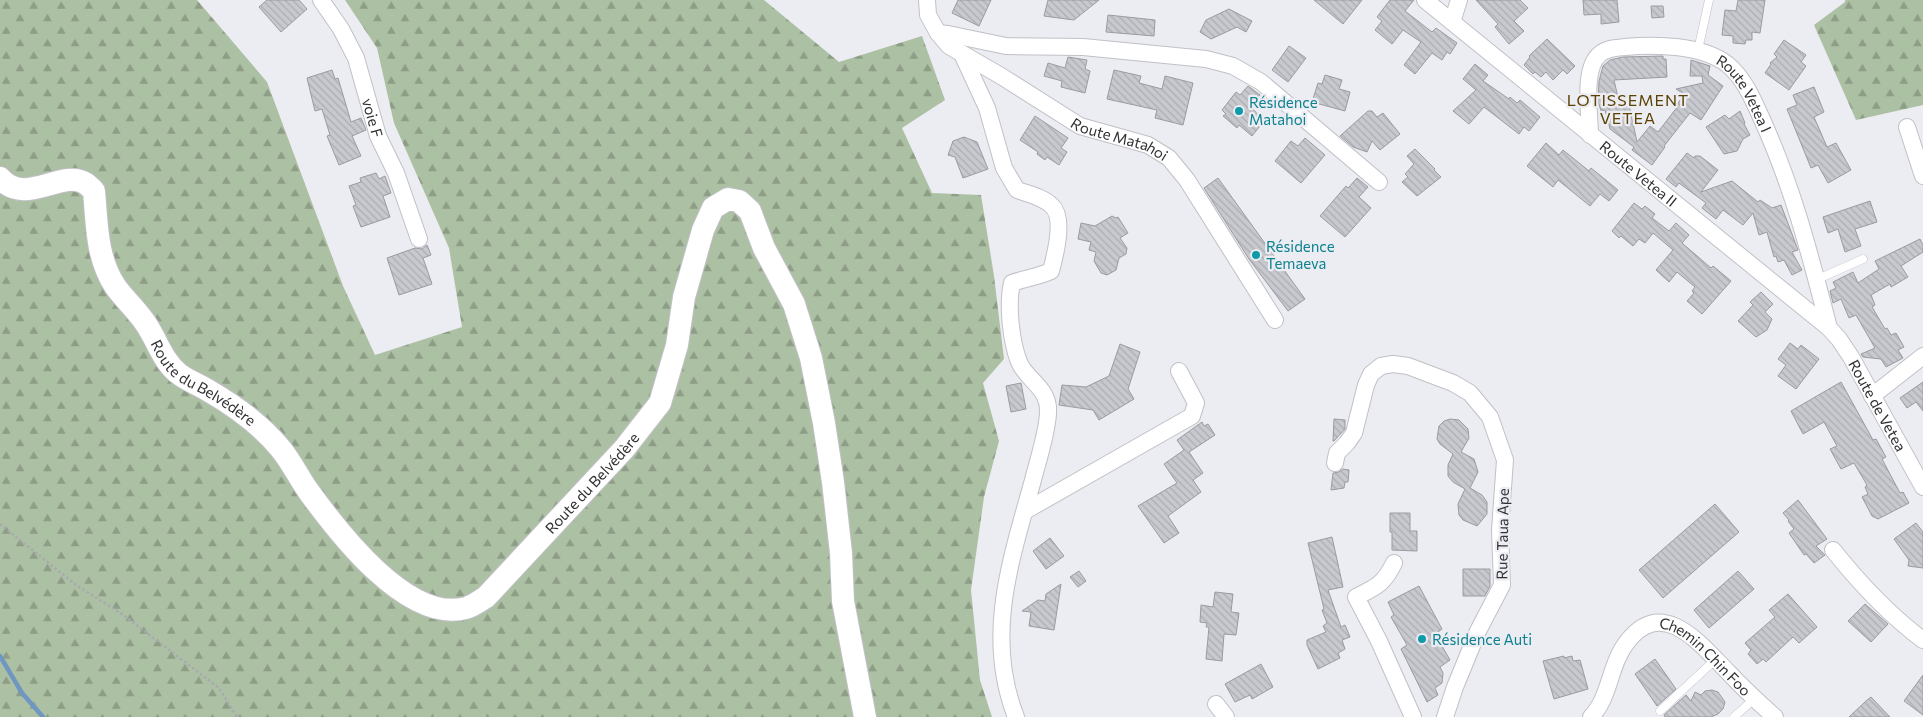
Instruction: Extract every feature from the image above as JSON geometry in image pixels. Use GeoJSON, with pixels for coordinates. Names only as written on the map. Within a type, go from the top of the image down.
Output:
{"type":"FeatureCollection","features":[{"type":"Feature","properties":{"kind":"street","name":"voie F"},"geometry":{"type":"LineString","coordinates":[[321,0],[341,29],[356,58],[378,136],[396,173],[419,239]]}},
{"type":"Feature","properties":{"kind":"street","name":"Route Matahoi"},"geometry":{"type":"LineString","coordinates":[[927,0],[928,15],[938,33],[949,46],[1080,126],[1148,145],[1169,158],[1187,180],[1274,320]]}},
{"type":"Feature","properties":{"kind":"street","name":"Route Vetea II"},"geometry":{"type":"LineString","coordinates":[[1425,0],[1829,328]]}},
{"type":"Feature","properties":{"kind":"street"},"geometry":{"type":"LineString","coordinates":[[1452,22],[1459,0]]}},
{"type":"Feature","properties":{"kind":"street"},"geometry":{"type":"LineString","coordinates":[[938,33],[1006,46],[1092,47],[1206,59],[1233,66],[1262,82],[1379,182]]}},
{"type":"Feature","properties":{"kind":"street","name":"Route Vetea I"},"geometry":{"type":"LineString","coordinates":[[1590,135],[1589,78],[1595,58],[1610,48],[1698,50],[1727,64],[1740,76],[1772,140],[1788,183],[1818,279],[1829,328]]}},
{"type":"Feature","properties":{"kind":"street"},"geometry":{"type":"LineString","coordinates":[[962,54],[987,108],[1004,168],[1017,190],[1038,197],[1054,207],[1059,221],[1055,255],[1050,271],[1037,277],[1023,278],[1012,284],[1009,299],[1020,363],[1046,398],[1048,413],[1025,511],[1006,578],[1002,614],[1001,646],[1003,671],[1016,717]]}},
{"type":"Feature","properties":{"kind":"street"},"geometry":{"type":"LineString","coordinates":[[1907,127],[1923,176]]}},
{"type":"Feature","properties":{"kind":"street","name":"Route du Belvédère"},"geometry":{"type":"LineString","coordinates":[[0,178],[6,185],[18,189],[38,188],[69,180],[84,182],[94,191],[97,235],[101,254],[114,285],[146,324],[162,354],[179,374],[211,392],[252,420],[280,448],[334,526],[387,581],[422,604],[441,609],[466,608],[486,597],[624,449],[660,403],[677,345],[684,297],[703,230],[713,208],[728,199],[740,201],[750,211],[764,248],[794,304],[810,358],[824,423],[833,482],[841,552],[843,601],[865,717]]}},
{"type":"Feature","properties":{"kind":"street","name":"Route de Vetea"},"geometry":{"type":"LineString","coordinates":[[1829,328],[1847,351],[1923,487]]}},
{"type":"Feature","properties":{"kind":"street"},"geometry":{"type":"LineString","coordinates":[[1872,396],[1923,356]]}},
{"type":"Feature","properties":{"kind":"street","name":"Rue Taua Ape"},"geometry":{"type":"LineString","coordinates":[[1335,464],[1337,452],[1354,433],[1366,385],[1371,374],[1381,366],[1392,364],[1408,366],[1453,383],[1470,393],[1490,417],[1505,460],[1500,530],[1502,585],[1478,631],[1445,717]]}},
{"type":"Feature","properties":{"kind":"street"},"geometry":{"type":"LineString","coordinates":[[1025,511],[1192,416],[1196,403],[1179,371]]}},
{"type":"Feature","properties":{"kind":"street"},"geometry":{"type":"LineString","coordinates":[[1833,550],[1861,585],[1893,617],[1923,640]]}},
{"type":"Feature","properties":{"kind":"street"},"geometry":{"type":"LineString","coordinates":[[1394,563],[1387,578],[1375,588],[1356,597],[1379,641],[1413,717]]}},
{"type":"Feature","properties":{"kind":"street","name":"Chemin Chin Foo"},"geometry":{"type":"LineString","coordinates":[[1591,717],[1604,698],[1616,660],[1628,641],[1640,629],[1650,624],[1665,623],[1681,628],[1699,641],[1775,717]]}},
{"type":"Feature","properties":{"kind":"street"},"geometry":{"type":"LineString","coordinates":[[1216,704],[1226,717]]}},
{"type":"Feature","properties":{"kind":"lane"},"geometry":{"type":"LineString","coordinates":[[1698,50],[1709,0]]}},
{"type":"Feature","properties":{"kind":"lane"},"geometry":{"type":"LineString","coordinates":[[1818,279],[1863,259]]}},
{"type":"Feature","properties":{"kind":"lane"},"geometry":{"type":"LineString","coordinates":[[1660,711],[1716,659]]}},
{"type":"Feature","properties":{"kind":"lane"},"geometry":{"type":"LineString","coordinates":[[1734,717],[1754,698]]}},
{"type":"Feature","properties":{"kind":"path"},"geometry":{"type":"LineString","coordinates":[[0,524],[76,585],[122,614],[219,688],[237,717]]}},
{"type":"Feature","properties":{"kind":"green space"},"geometry":{"type":"Polygon","coordinates":[[[0,0],[197,0],[267,82],[343,286],[375,355],[462,327],[449,248],[394,123],[377,48],[345,0],[764,0],[839,62],[922,36],[945,100],[902,128],[932,193],[981,195],[994,276],[1004,359],[983,383],[999,441],[984,497],[971,590],[980,680],[992,717],[0,717],[0,0]]]}},
{"type":"Feature","properties":{"kind":"green space"},"geometry":{"type":"Polygon","coordinates":[[[1845,0],[1923,0],[1923,105],[1856,120],[1814,25],[1845,2],[1845,0]]]}},
{"type":"Feature","properties":{"kind":"building"},"geometry":{"type":"Polygon","coordinates":[[[267,0],[299,0],[307,9],[281,32],[259,7],[267,0]]]}},
{"type":"Feature","properties":{"kind":"building"},"geometry":{"type":"Polygon","coordinates":[[[958,0],[991,0],[979,26],[952,13],[958,0]]]}},
{"type":"Feature","properties":{"kind":"building"},"geometry":{"type":"Polygon","coordinates":[[[1048,0],[1099,0],[1074,20],[1044,16],[1048,0]]]}},
{"type":"Feature","properties":{"kind":"building"},"geometry":{"type":"Polygon","coordinates":[[[1314,0],[1362,0],[1343,24],[1314,0]]]}},
{"type":"Feature","properties":{"kind":"building"},"geometry":{"type":"Polygon","coordinates":[[[1390,0],[1414,0],[1405,11],[1432,32],[1436,28],[1457,43],[1450,54],[1447,52],[1442,60],[1432,53],[1415,74],[1404,65],[1421,42],[1403,30],[1392,44],[1375,30],[1382,21],[1377,17],[1390,0]]]}},
{"type":"Feature","properties":{"kind":"building"},"geometry":{"type":"Polygon","coordinates":[[[1476,0],[1520,0],[1528,8],[1514,21],[1524,31],[1509,44],[1495,27],[1498,24],[1476,0]]]}},
{"type":"Feature","properties":{"kind":"building"},"geometry":{"type":"Polygon","coordinates":[[[1583,0],[1617,0],[1619,22],[1601,24],[1601,14],[1584,15],[1583,0]]]}},
{"type":"Feature","properties":{"kind":"building"},"geometry":{"type":"Polygon","coordinates":[[[1738,0],[1765,0],[1760,33],[1752,32],[1752,40],[1746,40],[1745,44],[1733,43],[1733,36],[1722,35],[1725,10],[1736,11],[1738,0]]]}},
{"type":"Feature","properties":{"kind":"building"},"geometry":{"type":"Polygon","coordinates":[[[1651,6],[1663,6],[1664,17],[1652,18],[1651,6]]]}},
{"type":"Feature","properties":{"kind":"building"},"geometry":{"type":"Polygon","coordinates":[[[1229,9],[1252,21],[1246,32],[1237,27],[1211,39],[1200,32],[1206,20],[1229,9]]]}},
{"type":"Feature","properties":{"kind":"building"},"geometry":{"type":"Polygon","coordinates":[[[1108,15],[1155,20],[1154,36],[1106,32],[1108,15]]]}},
{"type":"Feature","properties":{"kind":"building"},"geometry":{"type":"Polygon","coordinates":[[[1547,39],[1575,66],[1567,74],[1563,70],[1553,80],[1546,72],[1541,77],[1535,72],[1533,74],[1524,65],[1529,56],[1547,39]]]}},
{"type":"Feature","properties":{"kind":"building"},"geometry":{"type":"Polygon","coordinates":[[[1784,40],[1806,55],[1801,62],[1806,66],[1789,90],[1765,73],[1770,63],[1777,57],[1774,54],[1784,40]]]}},
{"type":"Feature","properties":{"kind":"building"},"geometry":{"type":"Polygon","coordinates":[[[1289,46],[1306,58],[1288,82],[1272,70],[1289,46]]]}},
{"type":"Feature","properties":{"kind":"building"},"geometry":{"type":"Polygon","coordinates":[[[1663,56],[1663,59],[1666,59],[1667,77],[1614,80],[1619,102],[1628,100],[1637,142],[1650,126],[1658,132],[1678,106],[1684,94],[1676,89],[1703,83],[1702,76],[1690,76],[1691,60],[1710,66],[1708,75],[1723,86],[1701,120],[1690,113],[1664,146],[1652,165],[1632,150],[1634,147],[1610,129],[1605,110],[1601,111],[1598,101],[1599,81],[1603,66],[1610,60],[1623,57],[1663,56]]]}},
{"type":"Feature","properties":{"kind":"building"},"geometry":{"type":"Polygon","coordinates":[[[1068,57],[1087,60],[1085,69],[1090,71],[1085,93],[1061,87],[1062,81],[1044,76],[1048,63],[1065,68],[1068,57]]]}},
{"type":"Feature","properties":{"kind":"building"},"geometry":{"type":"Polygon","coordinates":[[[1475,64],[1488,75],[1483,81],[1509,99],[1510,97],[1517,103],[1520,100],[1540,117],[1529,131],[1524,127],[1519,134],[1484,107],[1469,124],[1453,111],[1476,90],[1463,79],[1475,64]]]}},
{"type":"Feature","properties":{"kind":"building"},"geometry":{"type":"Polygon","coordinates":[[[332,70],[335,79],[338,78],[351,122],[361,118],[366,130],[352,136],[361,156],[339,165],[327,136],[330,135],[322,109],[315,111],[307,78],[332,70]]]}},
{"type":"Feature","properties":{"kind":"building"},"geometry":{"type":"Polygon","coordinates":[[[1114,70],[1141,76],[1139,83],[1162,89],[1165,76],[1193,83],[1183,125],[1155,118],[1157,110],[1107,99],[1114,70]]]}},
{"type":"Feature","properties":{"kind":"building"},"geometry":{"type":"Polygon","coordinates":[[[1325,75],[1342,80],[1339,89],[1350,92],[1345,111],[1312,102],[1318,83],[1322,84],[1325,75]]]}},
{"type":"Feature","properties":{"kind":"building","name":"Résidence Matahoi"},"geometry":{"type":"Polygon","coordinates":[[[1248,86],[1260,95],[1250,106],[1264,121],[1252,136],[1239,125],[1237,128],[1223,116],[1226,114],[1222,110],[1236,92],[1240,95],[1248,86]]]}},
{"type":"Feature","properties":{"kind":"building"},"geometry":{"type":"Polygon","coordinates":[[[1814,87],[1824,112],[1814,117],[1827,147],[1836,143],[1851,170],[1828,183],[1818,165],[1811,168],[1787,109],[1797,105],[1793,95],[1814,87]]]}},
{"type":"Feature","properties":{"kind":"building"},"geometry":{"type":"Polygon","coordinates":[[[1368,111],[1372,111],[1377,117],[1383,113],[1400,134],[1380,150],[1372,141],[1367,152],[1353,147],[1340,136],[1368,111]]]}},
{"type":"Feature","properties":{"kind":"building"},"geometry":{"type":"Polygon","coordinates":[[[1740,111],[1750,135],[1743,139],[1737,151],[1724,154],[1706,127],[1725,115],[1729,119],[1740,111]]]}},
{"type":"Feature","properties":{"kind":"building"},"geometry":{"type":"Polygon","coordinates":[[[1035,116],[1068,138],[1061,148],[1067,152],[1059,165],[1047,157],[1045,160],[1037,154],[1038,152],[1020,140],[1035,116]]]}},
{"type":"Feature","properties":{"kind":"building"},"geometry":{"type":"Polygon","coordinates":[[[964,137],[977,142],[988,169],[963,178],[955,157],[948,155],[953,141],[964,137]]]}},
{"type":"Feature","properties":{"kind":"building"},"geometry":{"type":"Polygon","coordinates":[[[1305,138],[1325,155],[1301,183],[1275,161],[1291,141],[1298,146],[1305,138]]]}},
{"type":"Feature","properties":{"kind":"building"},"geometry":{"type":"Polygon","coordinates":[[[1546,143],[1559,155],[1563,150],[1589,171],[1591,168],[1618,190],[1609,201],[1600,194],[1590,206],[1558,180],[1553,187],[1527,166],[1546,143]]]}},
{"type":"Feature","properties":{"kind":"building"},"geometry":{"type":"Polygon","coordinates":[[[1415,149],[1441,177],[1417,196],[1402,182],[1408,177],[1405,174],[1414,164],[1407,156],[1415,149]]]}},
{"type":"Feature","properties":{"kind":"building"},"geometry":{"type":"Polygon","coordinates":[[[1687,153],[1694,158],[1695,156],[1700,156],[1718,170],[1701,192],[1732,181],[1758,202],[1760,200],[1772,208],[1781,205],[1798,250],[1792,252],[1802,270],[1792,275],[1784,260],[1778,262],[1776,256],[1774,257],[1767,232],[1759,235],[1753,213],[1743,225],[1723,210],[1716,219],[1702,208],[1706,203],[1679,183],[1676,187],[1666,179],[1687,153]]]}},
{"type":"Feature","properties":{"kind":"building"},"geometry":{"type":"Polygon","coordinates":[[[376,173],[379,179],[385,176],[391,193],[383,196],[390,217],[361,227],[353,206],[356,205],[349,186],[361,182],[360,178],[376,173]]]}},
{"type":"Feature","properties":{"kind":"building","name":"Résidence Temaeva"},"geometry":{"type":"Polygon","coordinates":[[[1218,178],[1305,299],[1288,311],[1249,259],[1204,188],[1218,178]]]}},
{"type":"Feature","properties":{"kind":"building"},"geometry":{"type":"Polygon","coordinates":[[[1357,178],[1368,187],[1359,197],[1371,208],[1345,237],[1320,216],[1346,186],[1348,188],[1357,178]]]}},
{"type":"Feature","properties":{"kind":"building"},"geometry":{"type":"Polygon","coordinates":[[[1870,201],[1877,222],[1855,229],[1861,246],[1845,252],[1838,229],[1828,233],[1823,217],[1870,201]]]}},
{"type":"Feature","properties":{"kind":"building"},"geometry":{"type":"Polygon","coordinates":[[[1634,203],[1642,209],[1645,206],[1655,214],[1652,218],[1669,231],[1676,223],[1689,235],[1682,243],[1711,268],[1713,266],[1731,281],[1702,314],[1687,301],[1694,293],[1692,291],[1695,287],[1677,272],[1669,282],[1656,270],[1673,250],[1653,233],[1645,243],[1639,239],[1633,246],[1621,236],[1619,238],[1612,231],[1634,203]]]}},
{"type":"Feature","properties":{"kind":"building"},"geometry":{"type":"Polygon","coordinates":[[[1112,216],[1118,217],[1128,233],[1120,238],[1127,248],[1126,254],[1119,258],[1116,270],[1107,275],[1101,273],[1094,261],[1096,252],[1089,250],[1091,242],[1078,239],[1081,223],[1095,226],[1112,216]]]}},
{"type":"Feature","properties":{"kind":"building"},"geometry":{"type":"Polygon","coordinates":[[[1920,239],[1923,245],[1923,252],[1901,266],[1908,277],[1891,287],[1890,284],[1871,295],[1875,305],[1872,307],[1885,329],[1887,328],[1891,335],[1896,333],[1904,347],[1898,350],[1903,358],[1886,367],[1881,359],[1863,357],[1861,354],[1875,348],[1856,315],[1849,318],[1841,299],[1833,303],[1830,291],[1836,288],[1833,282],[1853,272],[1858,283],[1879,269],[1875,261],[1920,239]]]}},
{"type":"Feature","properties":{"kind":"building"},"geometry":{"type":"Polygon","coordinates":[[[427,245],[431,255],[423,258],[432,284],[399,295],[387,258],[415,248],[422,249],[427,245]]]}},
{"type":"Feature","properties":{"kind":"building"},"geometry":{"type":"Polygon","coordinates":[[[1761,292],[1773,304],[1765,312],[1772,319],[1767,330],[1756,337],[1738,321],[1753,305],[1750,302],[1761,292]]]}},
{"type":"Feature","properties":{"kind":"building"},"geometry":{"type":"Polygon","coordinates":[[[1790,343],[1798,349],[1801,345],[1819,359],[1796,389],[1778,376],[1786,365],[1778,359],[1790,343]]]}},
{"type":"Feature","properties":{"kind":"building"},"geometry":{"type":"Polygon","coordinates":[[[1120,344],[1140,352],[1128,389],[1134,399],[1099,420],[1093,410],[1059,405],[1062,385],[1086,387],[1109,376],[1120,344]]]}},
{"type":"Feature","properties":{"kind":"building"},"geometry":{"type":"Polygon","coordinates":[[[1841,382],[1873,440],[1876,439],[1886,457],[1882,459],[1900,493],[1903,492],[1909,503],[1878,519],[1872,516],[1862,497],[1868,494],[1865,487],[1867,485],[1854,463],[1841,469],[1830,449],[1837,446],[1824,422],[1803,434],[1791,411],[1841,382]]]}},
{"type":"Feature","properties":{"kind":"building"},"geometry":{"type":"Polygon","coordinates":[[[1923,382],[1923,411],[1916,402],[1907,408],[1900,398],[1923,382]]]}},
{"type":"Feature","properties":{"kind":"building"},"geometry":{"type":"Polygon","coordinates":[[[1021,383],[1026,409],[1011,412],[1006,386],[1021,383]]]}},
{"type":"Feature","properties":{"kind":"building"},"geometry":{"type":"Polygon","coordinates":[[[1334,419],[1345,420],[1345,429],[1333,441],[1334,419]]]}},
{"type":"Feature","properties":{"kind":"building"},"geometry":{"type":"Polygon","coordinates":[[[1450,419],[1459,420],[1468,429],[1469,438],[1461,452],[1474,459],[1478,472],[1470,488],[1482,495],[1487,502],[1487,514],[1477,526],[1463,520],[1459,515],[1458,504],[1465,489],[1453,482],[1448,476],[1448,465],[1453,454],[1440,444],[1437,439],[1439,426],[1444,421],[1450,419]]]}},
{"type":"Feature","properties":{"kind":"building"},"geometry":{"type":"Polygon","coordinates":[[[1202,422],[1204,426],[1208,424],[1215,435],[1189,452],[1203,473],[1193,480],[1201,492],[1168,516],[1179,533],[1164,543],[1138,506],[1177,483],[1164,464],[1184,450],[1177,440],[1202,422]]]}},
{"type":"Feature","properties":{"kind":"building"},"geometry":{"type":"Polygon","coordinates":[[[1343,469],[1349,470],[1348,482],[1345,482],[1344,488],[1331,490],[1333,473],[1343,469]]]}},
{"type":"Feature","properties":{"kind":"building"},"geometry":{"type":"Polygon","coordinates":[[[1798,500],[1827,539],[1816,546],[1825,555],[1814,563],[1806,554],[1804,555],[1789,533],[1794,529],[1783,513],[1798,500]]]}},
{"type":"Feature","properties":{"kind":"building"},"geometry":{"type":"Polygon","coordinates":[[[1715,504],[1739,532],[1663,598],[1639,570],[1715,504]]]}},
{"type":"Feature","properties":{"kind":"building"},"geometry":{"type":"Polygon","coordinates":[[[1390,513],[1410,513],[1410,531],[1417,531],[1417,551],[1392,550],[1390,513]]]}},
{"type":"Feature","properties":{"kind":"building"},"geometry":{"type":"Polygon","coordinates":[[[1916,523],[1923,532],[1923,568],[1908,566],[1909,560],[1894,539],[1916,523]]]}},
{"type":"Feature","properties":{"kind":"building"},"geometry":{"type":"Polygon","coordinates":[[[1332,537],[1343,587],[1328,590],[1341,627],[1345,625],[1350,637],[1342,640],[1345,649],[1338,653],[1340,658],[1318,669],[1307,645],[1307,640],[1326,632],[1323,626],[1327,623],[1322,610],[1324,609],[1308,543],[1332,537]]]}},
{"type":"Feature","properties":{"kind":"building"},"geometry":{"type":"Polygon","coordinates":[[[1050,538],[1064,556],[1046,569],[1033,551],[1050,538]]]}},
{"type":"Feature","properties":{"kind":"building"},"geometry":{"type":"Polygon","coordinates":[[[1463,569],[1490,569],[1490,586],[1485,596],[1463,596],[1463,569]]]}},
{"type":"Feature","properties":{"kind":"building"},"geometry":{"type":"Polygon","coordinates":[[[1079,571],[1086,581],[1078,587],[1070,577],[1079,571]]]}},
{"type":"Feature","properties":{"kind":"building"},"geometry":{"type":"Polygon","coordinates":[[[1738,571],[1754,589],[1709,628],[1694,610],[1738,571]]]}},
{"type":"Feature","properties":{"kind":"building"},"geometry":{"type":"Polygon","coordinates":[[[1061,584],[1054,630],[1029,626],[1031,612],[1022,611],[1038,600],[1045,601],[1046,594],[1061,584]]]}},
{"type":"Feature","properties":{"kind":"building","name":"Résidence Auti"},"geometry":{"type":"Polygon","coordinates":[[[1419,586],[1442,629],[1435,634],[1450,660],[1440,667],[1443,673],[1442,683],[1435,688],[1438,695],[1427,702],[1401,649],[1407,645],[1391,617],[1394,615],[1388,602],[1419,586]]]}},
{"type":"Feature","properties":{"kind":"building"},"geometry":{"type":"Polygon","coordinates":[[[1215,592],[1233,594],[1231,612],[1239,613],[1236,635],[1224,634],[1222,661],[1206,659],[1209,627],[1206,627],[1207,623],[1200,622],[1201,605],[1213,607],[1215,592]]]}},
{"type":"Feature","properties":{"kind":"building"},"geometry":{"type":"Polygon","coordinates":[[[1788,594],[1817,627],[1799,643],[1793,637],[1766,662],[1763,659],[1757,664],[1748,654],[1751,650],[1745,643],[1775,617],[1769,610],[1788,594]]]}},
{"type":"Feature","properties":{"kind":"building"},"geometry":{"type":"Polygon","coordinates":[[[1865,604],[1888,624],[1871,642],[1848,621],[1865,604]]]}},
{"type":"Feature","properties":{"kind":"building"},"geometry":{"type":"Polygon","coordinates":[[[1564,656],[1564,658],[1572,656],[1573,661],[1580,660],[1588,689],[1554,699],[1543,661],[1564,656]]]}},
{"type":"Feature","properties":{"kind":"building"},"geometry":{"type":"Polygon","coordinates":[[[1655,659],[1676,689],[1657,706],[1635,674],[1655,659]]]}},
{"type":"Feature","properties":{"kind":"building"},"geometry":{"type":"Polygon","coordinates":[[[1261,664],[1273,687],[1252,699],[1250,695],[1235,702],[1225,684],[1261,664]]]}},
{"type":"Feature","properties":{"kind":"building"},"geometry":{"type":"Polygon","coordinates":[[[1923,675],[1923,715],[1904,701],[1923,675]]]}},
{"type":"Feature","properties":{"kind":"building"},"geometry":{"type":"Polygon","coordinates":[[[1712,690],[1718,692],[1725,702],[1723,709],[1718,714],[1711,717],[1665,717],[1664,715],[1686,695],[1691,701],[1695,692],[1701,695],[1705,691],[1712,690]]]}},
{"type":"Feature","properties":{"kind":"building"},"geometry":{"type":"Polygon","coordinates":[[[1871,697],[1890,717],[1849,717],[1866,701],[1871,697]]]}},
{"type":"Feature","properties":{"kind":"waterway"},"geometry":{"type":"LineString","coordinates":[[0,656],[22,693],[43,717]]}},
{"type":"Feature","properties":{"kind":"place","name":"Résidence Matahoi"},"geometry":{"type":"Point","coordinates":[1239,111]}},
{"type":"Feature","properties":{"kind":"place","name":"Résidence Temaeva"},"geometry":{"type":"Point","coordinates":[1256,255]}},
{"type":"Feature","properties":{"kind":"place","name":"Résidence Auti"},"geometry":{"type":"Point","coordinates":[1422,639]}},
{"type":"Feature","properties":{"kind":"district","name":"LOTISSEMENT VETEA"},"geometry":{"type":"Point","coordinates":[1628,108]}}]}
